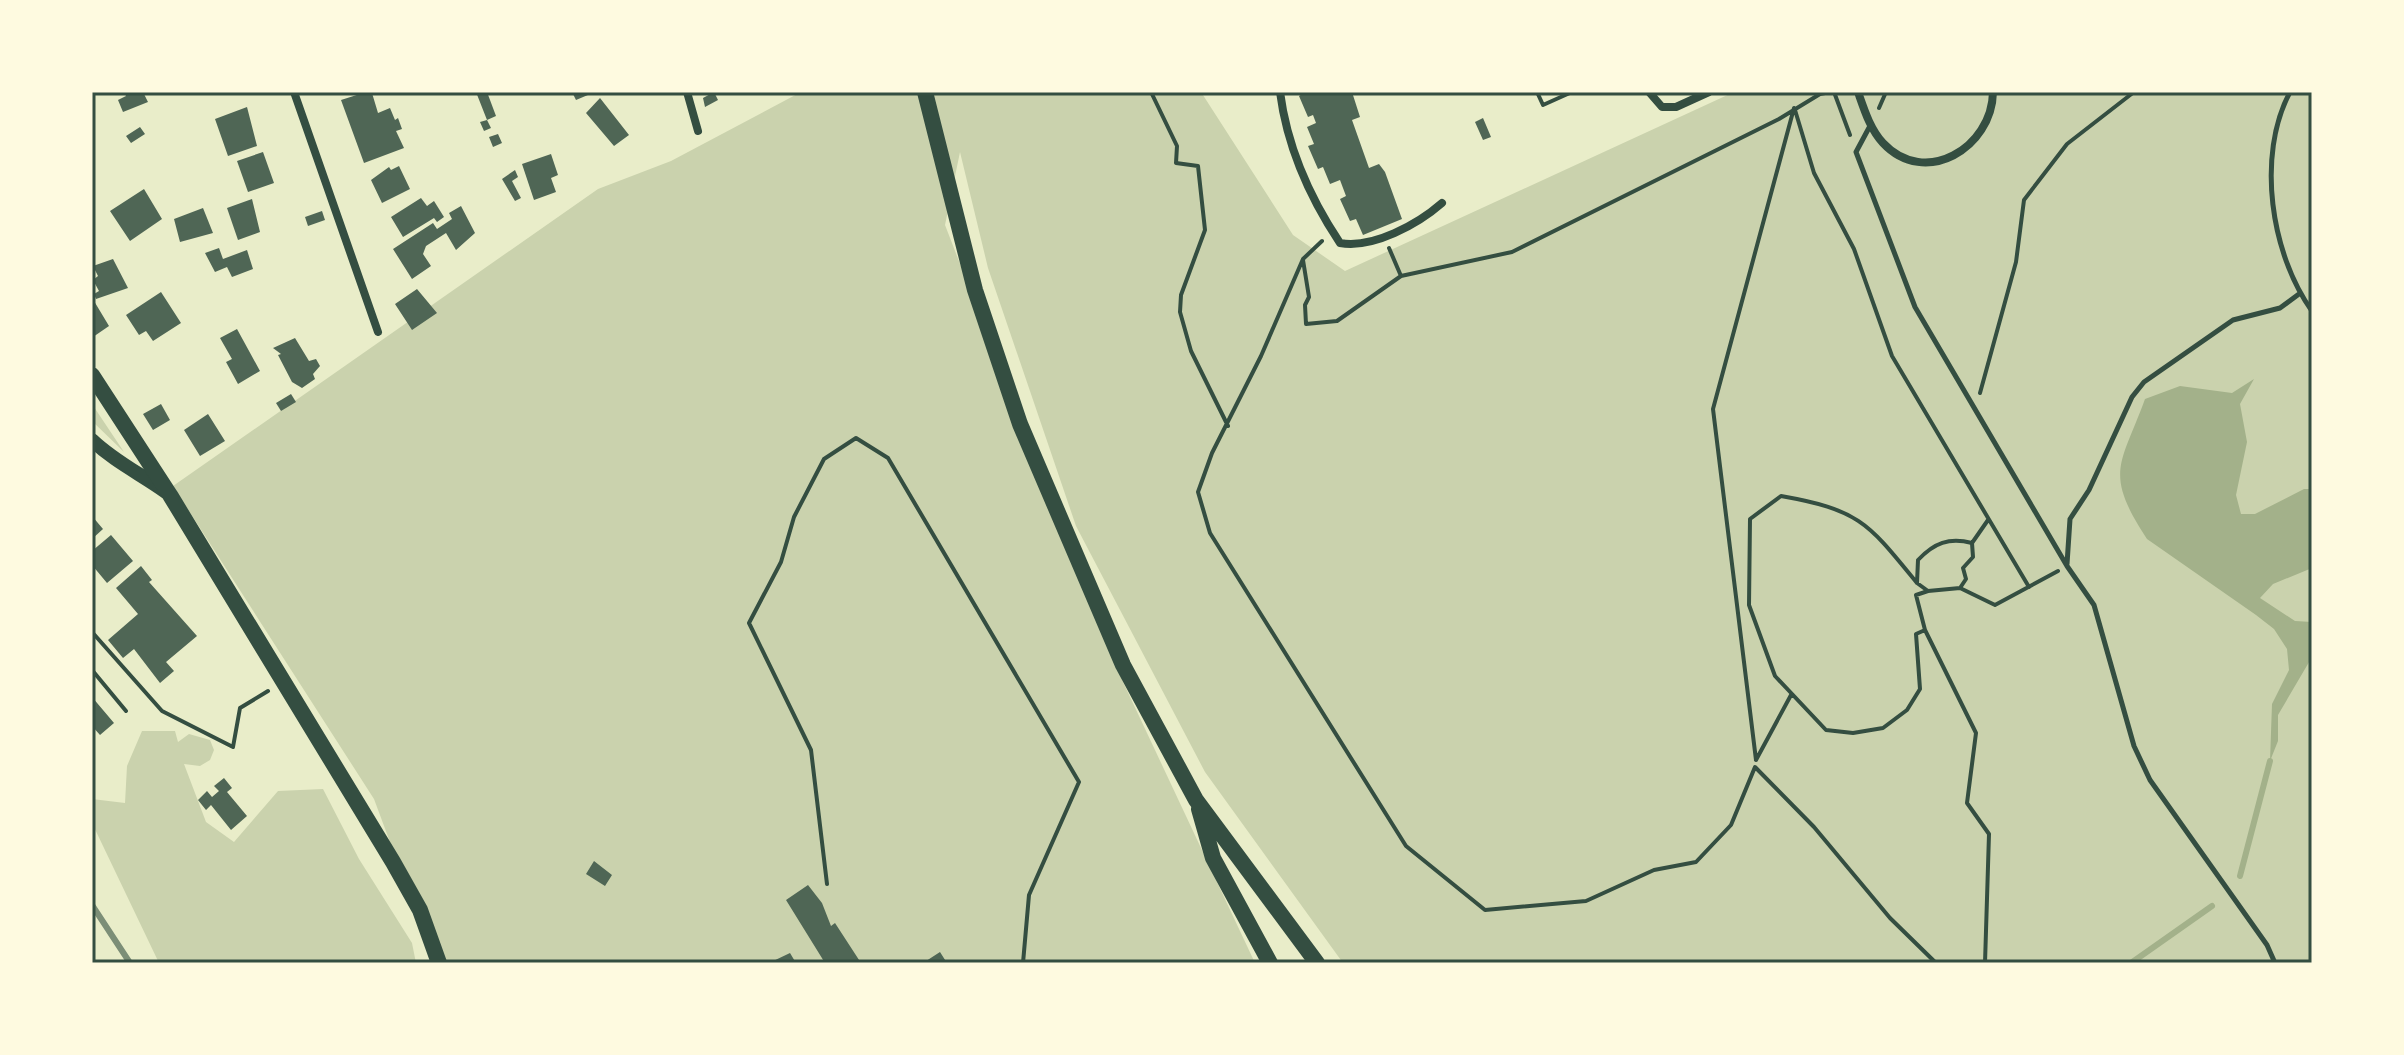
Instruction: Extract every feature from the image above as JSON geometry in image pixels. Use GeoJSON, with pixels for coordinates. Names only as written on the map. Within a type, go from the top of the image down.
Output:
{"type":"FeatureCollection","features":[{"type":"Feature","properties":{"kind":"main road"},"geometry":{"type":"LineString","coordinates":[[925,92],[975,290],[1020,424],[1123,665],[1196,800],[1317,963]]}},
{"type":"Feature","properties":{"kind":"main road"},"geometry":{"type":"LineString","coordinates":[[92,375],[170,495],[420,910],[439,963]]}},
{"type":"Feature","properties":{"kind":"main road"},"geometry":{"type":"LineString","coordinates":[[1196,800],[1213,858],[1270,963]]}},
{"type":"Feature","properties":{"kind":"street"},"geometry":{"type":"LineString","coordinates":[[294,92],[378,332]]}},
{"type":"Feature","properties":{"kind":"street"},"geometry":{"type":"LineString","coordinates":[[687,92],[698,131]]}},
{"type":"Feature","properties":{"kind":"street"},"geometry":{"type":"LineString","coordinates":[[1280,92],[1284,122],[1298,165],[1340,243],[1356,246],[1424,219],[1442,203]]}},
{"type":"Feature","properties":{"kind":"street"},"geometry":{"type":"LineString","coordinates":[[1649,92],[1662,107],[1676,107],[1709,92]]}},
{"type":"Feature","properties":{"kind":"street"},"geometry":{"type":"LineString","coordinates":[[1858,92],[1871,124],[1883,143],[1900,155],[1918,161],[1953,156],[1966,150],[1982,133],[1993,109],[1993,92]]}},
{"type":"Feature","properties":{"kind":"street"},"geometry":{"type":"LineString","coordinates":[[92,440],[116,463],[138,471],[170,495]]}},
{"type":"Feature","properties":{"kind":"lane"},"geometry":{"type":"LineString","coordinates":[[2290,92],[2281,109],[2274,145],[2272,212],[2299,294],[2312,311]]}},
{"type":"Feature","properties":{"kind":"lane"},"geometry":{"type":"LineString","coordinates":[[1871,124],[1856,152],[1915,307],[2067,566],[2094,605],[2134,746],[2150,780],[2267,945],[2275,963]]}},
{"type":"Feature","properties":{"kind":"lane"},"geometry":{"type":"LineString","coordinates":[[2067,566],[2070,519],[2089,490],[2132,397],[2144,382],[2233,320],[2280,308],[2299,294]]}},
{"type":"Feature","properties":{"kind":"path"},"geometry":{"type":"LineString","coordinates":[[1151,92],[1177,146],[1176,163],[1198,166],[1205,230],[1181,295],[1180,312],[1191,351],[1228,426]]}},
{"type":"Feature","properties":{"kind":"path"},"geometry":{"type":"LineString","coordinates":[[1537,92],[1543,105],[1572,92]]}},
{"type":"Feature","properties":{"kind":"path"},"geometry":{"type":"LineString","coordinates":[[1303,259],[1309,297],[1305,305],[1306,324],[1337,321],[1401,276],[1512,252],[1779,119],[1794,108],[1832,92],[1856,152]]}},
{"type":"Feature","properties":{"kind":"path"},"geometry":{"type":"LineString","coordinates":[[1975,410],[2016,262],[2024,200],[2067,144],[2134,92]]}},
{"type":"Feature","properties":{"kind":"path"},"geometry":{"type":"LineString","coordinates":[[1332,231],[1303,259],[1228,426],[1212,453],[1198,492],[1210,533],[1406,846],[1485,910],[1586,901],[1654,870],[1696,862],[1731,825],[1755,767],[1713,409],[1794,108]]}},
{"type":"Feature","properties":{"kind":"path"},"geometry":{"type":"LineString","coordinates":[[1794,108],[1814,173],[1854,249],[1892,356],[2029,587]]}},
{"type":"Feature","properties":{"kind":"path"},"geometry":{"type":"LineString","coordinates":[[1384,235],[1401,276]]}},
{"type":"Feature","properties":{"kind":"path"},"geometry":{"type":"LineString","coordinates":[[827,884],[811,750],[749,623],[781,562],[794,517],[824,459],[856,438],[888,458],[1079,782],[1029,895],[1023,963]]}},
{"type":"Feature","properties":{"kind":"path"},"geometry":{"type":"LineString","coordinates":[[1925,630],[1916,634],[1920,689],[1907,710],[1883,728],[1853,733],[1826,730],[1775,676],[1749,605],[1750,519],[1781,496],[1828,504],[1866,523],[1917,583],[1928,591]]}},
{"type":"Feature","properties":{"kind":"path"},"geometry":{"type":"LineString","coordinates":[[1960,588],[1966,579],[1963,568],[1973,557],[1972,543],[1988,520]]}},
{"type":"Feature","properties":{"kind":"path"},"geometry":{"type":"LineString","coordinates":[[1917,583],[1918,560],[1927,550],[1941,542],[1957,539],[1972,543]]}},
{"type":"Feature","properties":{"kind":"path"},"geometry":{"type":"LineString","coordinates":[[1985,963],[1989,834],[1967,803],[1976,733],[1925,630],[1916,595],[1960,588],[1995,605],[2067,566]]}},
{"type":"Feature","properties":{"kind":"path"},"geometry":{"type":"LineString","coordinates":[[92,632],[162,711],[233,747],[240,708],[283,682]]}},
{"type":"Feature","properties":{"kind":"path"},"geometry":{"type":"LineString","coordinates":[[92,670],[126,711]]}},
{"type":"Feature","properties":{"kind":"path"},"geometry":{"type":"LineString","coordinates":[[1756,760],[1791,695]]}},
{"type":"Feature","properties":{"kind":"path"},"geometry":{"type":"LineString","coordinates":[[1755,767],[1814,827],[1890,918],[1936,963]]}},
{"type":"Feature","properties":{"kind":"shaded area"},"geometry":{"type":"Polygon","coordinates":[[[801,92],[1201,92],[1293,235],[1345,271],[1734,92],[2312,92],[2312,963],[1343,963],[1205,772],[1076,526],[988,268],[960,152],[945,225],[1116,667],[1255,963],[435,963],[374,799],[173,486],[598,189],[671,161],[801,92]]]}},
{"type":"Feature","properties":{"kind":"shaded area"},"geometry":{"type":"Polygon","coordinates":[[[2254,379],[2240,404],[2247,442],[2236,495],[2241,514],[2255,514],[2304,489],[2312,489],[2312,568],[2273,584],[2260,598],[2295,621],[2312,622],[2312,657],[2278,715],[2278,741],[2270,761],[2272,704],[2289,670],[2287,649],[2274,629],[2147,539],[2125,498],[2120,469],[2145,399],[2180,386],[2232,393],[2254,379]]]}},
{"type":"Feature","properties":{"kind":"shaded area"},"geometry":{"type":"Polygon","coordinates":[[[92,404],[124,452],[92,421],[92,404]]]}},
{"type":"Feature","properties":{"kind":"shaded area"},"geometry":{"type":"Polygon","coordinates":[[[142,731],[175,731],[178,742],[189,734],[210,740],[214,750],[210,760],[200,766],[184,764],[206,822],[234,842],[278,791],[323,789],[359,859],[412,943],[416,963],[159,963],[92,823],[92,799],[125,803],[127,766],[142,731]]]}},
{"type":"Feature","properties":{"kind":"building"},"geometry":{"type":"Polygon","coordinates":[[[124,92],[143,92],[148,102],[123,112],[118,100],[126,96],[124,92]]]}},
{"type":"Feature","properties":{"kind":"building"},"geometry":{"type":"Polygon","coordinates":[[[476,92],[487,92],[496,116],[487,120],[476,92]]]}},
{"type":"Feature","properties":{"kind":"building"},"geometry":{"type":"Polygon","coordinates":[[[572,92],[595,92],[576,100],[572,92]]]}},
{"type":"Feature","properties":{"kind":"building"},"geometry":{"type":"Polygon","coordinates":[[[714,92],[718,100],[705,107],[703,98],[714,92]]]}},
{"type":"Feature","properties":{"kind":"building"},"geometry":{"type":"Polygon","coordinates":[[[1305,92],[1352,92],[1360,117],[1352,120],[1369,168],[1379,164],[1385,172],[1402,219],[1363,235],[1356,219],[1350,221],[1340,199],[1346,196],[1340,180],[1330,184],[1323,167],[1318,169],[1308,146],[1314,144],[1307,127],[1316,123],[1313,115],[1308,117],[1299,96],[1305,92]]]}},
{"type":"Feature","properties":{"kind":"building"},"geometry":{"type":"Polygon","coordinates":[[[372,93],[378,113],[390,108],[395,120],[398,118],[402,129],[396,131],[404,148],[364,163],[341,100],[372,93]]]}},
{"type":"Feature","properties":{"kind":"building"},"geometry":{"type":"Polygon","coordinates":[[[600,98],[629,135],[614,146],[586,113],[600,98]]]}},
{"type":"Feature","properties":{"kind":"building"},"geometry":{"type":"Polygon","coordinates":[[[247,107],[257,146],[228,156],[215,119],[247,107]]]}},
{"type":"Feature","properties":{"kind":"building"},"geometry":{"type":"Polygon","coordinates":[[[1483,118],[1491,137],[1483,140],[1475,122],[1483,118]]]}},
{"type":"Feature","properties":{"kind":"building"},"geometry":{"type":"Polygon","coordinates":[[[487,120],[491,128],[484,131],[480,122],[487,120]]]}},
{"type":"Feature","properties":{"kind":"building"},"geometry":{"type":"Polygon","coordinates":[[[140,127],[145,134],[131,143],[126,136],[140,127]]]}},
{"type":"Feature","properties":{"kind":"building"},"geometry":{"type":"Polygon","coordinates":[[[498,134],[502,143],[493,147],[489,137],[498,134]]]}},
{"type":"Feature","properties":{"kind":"building"},"geometry":{"type":"Polygon","coordinates":[[[263,152],[274,183],[248,192],[237,161],[263,152]]]}},
{"type":"Feature","properties":{"kind":"building"},"geometry":{"type":"Polygon","coordinates":[[[551,154],[558,175],[551,178],[556,192],[534,200],[522,164],[551,154]]]}},
{"type":"Feature","properties":{"kind":"building"},"geometry":{"type":"Polygon","coordinates":[[[399,166],[410,189],[382,203],[371,180],[389,167],[391,170],[399,166]]]}},
{"type":"Feature","properties":{"kind":"building"},"geometry":{"type":"Polygon","coordinates":[[[515,170],[518,177],[512,181],[521,198],[515,201],[502,179],[515,170]]]}},
{"type":"Feature","properties":{"kind":"building"},"geometry":{"type":"Polygon","coordinates":[[[144,189],[162,219],[130,241],[110,211],[144,189]]]}},
{"type":"Feature","properties":{"kind":"building"},"geometry":{"type":"Polygon","coordinates":[[[421,198],[427,206],[434,201],[444,217],[437,222],[434,218],[403,237],[391,217],[421,198]]]}},
{"type":"Feature","properties":{"kind":"building"},"geometry":{"type":"Polygon","coordinates":[[[252,199],[260,232],[238,240],[227,208],[252,199]]]}},
{"type":"Feature","properties":{"kind":"building"},"geometry":{"type":"Polygon","coordinates":[[[461,206],[475,233],[456,250],[446,233],[426,246],[423,254],[431,266],[412,279],[393,249],[433,223],[437,229],[452,219],[449,213],[461,206]]]}},
{"type":"Feature","properties":{"kind":"building"},"geometry":{"type":"Polygon","coordinates":[[[203,208],[213,233],[180,242],[174,219],[203,208]]]}},
{"type":"Feature","properties":{"kind":"building"},"geometry":{"type":"Polygon","coordinates":[[[322,211],[325,220],[308,226],[305,217],[322,211]]]}},
{"type":"Feature","properties":{"kind":"building"},"geometry":{"type":"Polygon","coordinates":[[[219,248],[223,259],[247,250],[253,269],[232,277],[227,267],[215,272],[205,253],[219,248]]]}},
{"type":"Feature","properties":{"kind":"building"},"geometry":{"type":"Polygon","coordinates":[[[113,259],[128,288],[96,299],[94,294],[99,291],[93,280],[98,276],[93,266],[113,259]]]}},
{"type":"Feature","properties":{"kind":"building"},"geometry":{"type":"Polygon","coordinates":[[[417,289],[437,313],[412,330],[395,304],[417,289]]]}},
{"type":"Feature","properties":{"kind":"building"},"geometry":{"type":"Polygon","coordinates":[[[161,292],[181,323],[153,341],[146,331],[139,335],[126,315],[161,292]]]}},
{"type":"Feature","properties":{"kind":"building"},"geometry":{"type":"Polygon","coordinates":[[[92,302],[109,326],[93,337],[92,302]]]}},
{"type":"Feature","properties":{"kind":"building"},"geometry":{"type":"Polygon","coordinates":[[[237,329],[260,371],[238,384],[226,362],[232,359],[220,338],[237,329]]]}},
{"type":"Feature","properties":{"kind":"building"},"geometry":{"type":"Polygon","coordinates":[[[295,338],[309,361],[316,359],[320,366],[313,374],[315,379],[302,388],[292,382],[278,355],[281,354],[273,348],[295,338]]]}},
{"type":"Feature","properties":{"kind":"building"},"geometry":{"type":"Polygon","coordinates":[[[291,394],[296,402],[281,411],[276,403],[291,394]]]}},
{"type":"Feature","properties":{"kind":"building"},"geometry":{"type":"Polygon","coordinates":[[[161,404],[170,420],[153,430],[143,414],[161,404]]]}},
{"type":"Feature","properties":{"kind":"building"},"geometry":{"type":"Polygon","coordinates":[[[208,414],[225,441],[200,456],[184,430],[208,414]]]}},
{"type":"Feature","properties":{"kind":"building"},"geometry":{"type":"Polygon","coordinates":[[[92,516],[103,529],[92,539],[92,516]]]}},
{"type":"Feature","properties":{"kind":"building"},"geometry":{"type":"Polygon","coordinates":[[[111,535],[133,561],[107,583],[92,565],[92,551],[111,535]]]}},
{"type":"Feature","properties":{"kind":"building"},"geometry":{"type":"Polygon","coordinates":[[[141,566],[152,580],[149,582],[197,636],[166,662],[174,671],[160,683],[134,649],[123,658],[108,640],[138,614],[116,588],[141,566]]]}},
{"type":"Feature","properties":{"kind":"building"},"geometry":{"type":"Polygon","coordinates":[[[92,697],[114,723],[100,735],[92,726],[92,697]]]}},
{"type":"Feature","properties":{"kind":"building"},"geometry":{"type":"Polygon","coordinates":[[[224,778],[232,788],[227,792],[247,816],[231,830],[211,805],[206,810],[198,800],[207,791],[212,797],[219,791],[214,786],[224,778]]]}},
{"type":"Feature","properties":{"kind":"building"},"geometry":{"type":"Polygon","coordinates":[[[594,861],[612,875],[605,886],[586,874],[594,861]]]}},
{"type":"Feature","properties":{"kind":"building"},"geometry":{"type":"Polygon","coordinates":[[[808,885],[822,903],[831,926],[835,923],[861,963],[825,963],[786,900],[808,885]]]}},
{"type":"Feature","properties":{"kind":"building"},"geometry":{"type":"Polygon","coordinates":[[[940,952],[947,963],[923,963],[940,952]]]}},
{"type":"Feature","properties":{"kind":"building"},"geometry":{"type":"Polygon","coordinates":[[[790,953],[796,963],[769,963],[790,953]]]}},
{"type":"Feature","properties":{"kind":"waterway"},"geometry":{"type":"LineString","coordinates":[[2240,876],[2270,761]]}},
{"type":"Feature","properties":{"kind":"waterway"},"geometry":{"type":"LineString","coordinates":[[2131,963],[2212,906]]}},
{"type":"Feature","properties":{"kind":"railway"},"geometry":{"type":"LineString","coordinates":[[92,905],[130,963]]}}]}
